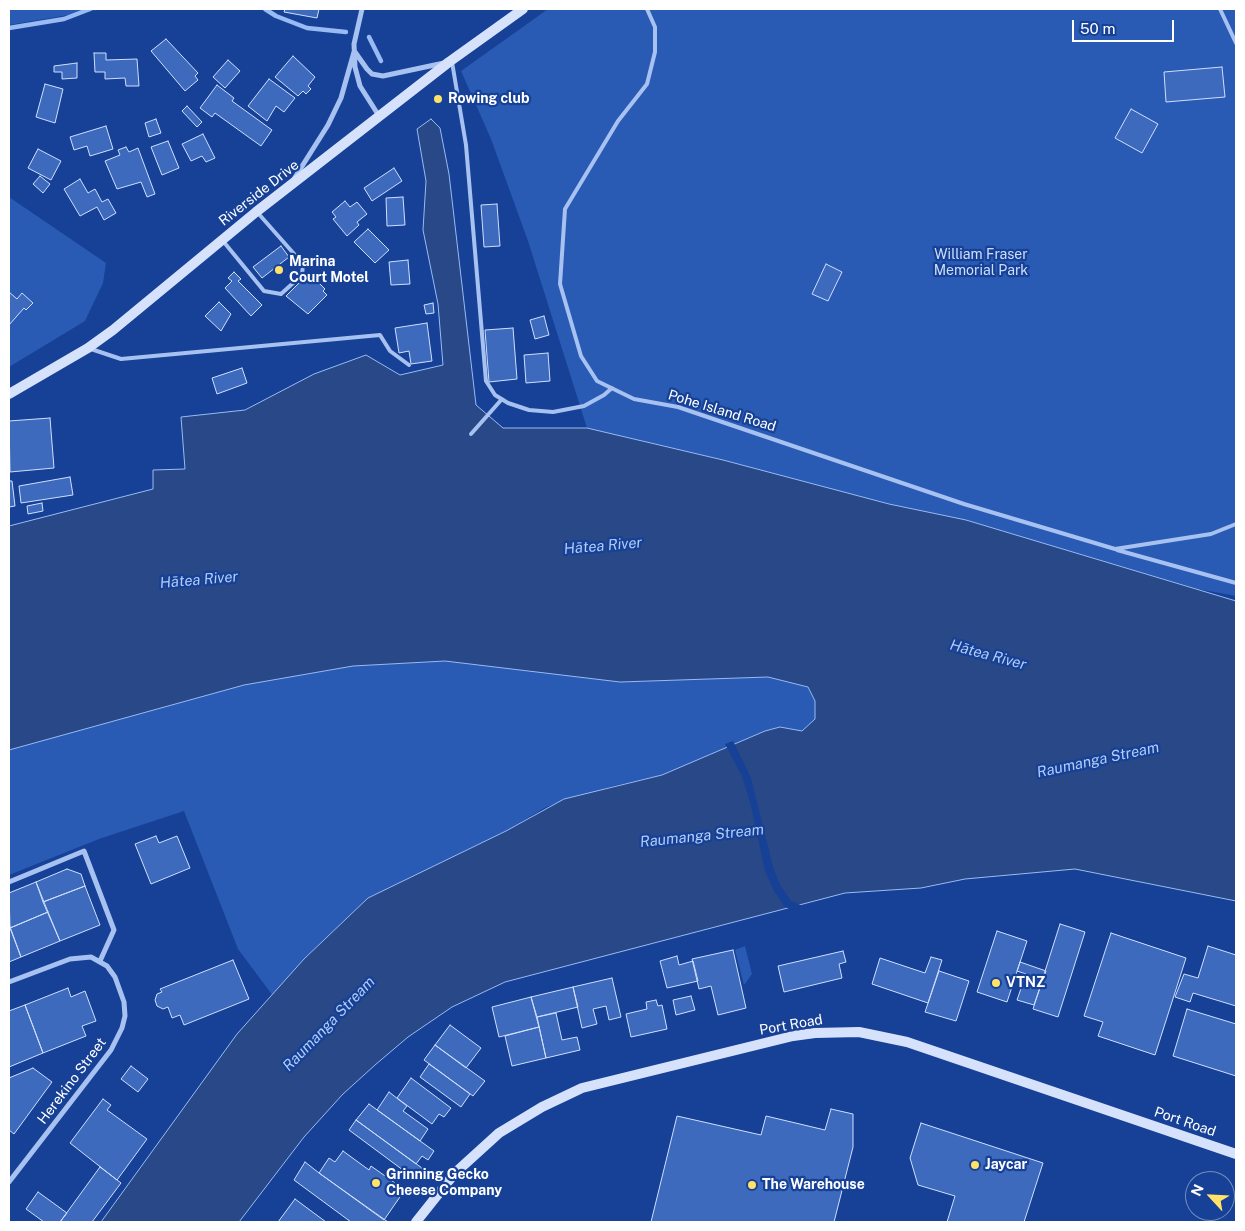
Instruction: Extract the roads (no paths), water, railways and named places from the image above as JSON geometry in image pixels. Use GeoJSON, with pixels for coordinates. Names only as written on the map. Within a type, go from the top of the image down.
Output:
{"type":"FeatureCollection","features":[{"type":"Feature","properties":{"kind":"main road","name":"Riverside Drive"},"geometry":{"type":"LineString","coordinates":[[9,394],[88,348],[256,212],[379,116],[450,61],[523,9]]}},
{"type":"Feature","properties":{"kind":"main road","name":"Port Road"},"geometry":{"type":"LineString","coordinates":[[416,1222],[455,1173],[498,1133],[542,1107],[582,1088],[793,1036],[815,1033],[859,1032],[907,1042],[1236,1154]]}},
{"type":"Feature","properties":{"kind":"street"},"geometry":{"type":"LineString","coordinates":[[362,9],[354,44],[355,67],[360,86],[379,116]]}},
{"type":"Feature","properties":{"kind":"street"},"geometry":{"type":"LineString","coordinates":[[354,52],[372,74],[383,76],[450,61]]}},
{"type":"Feature","properties":{"kind":"street"},"geometry":{"type":"LineString","coordinates":[[288,187],[328,125],[342,98],[354,52]]}},
{"type":"Feature","properties":{"kind":"street"},"geometry":{"type":"LineString","coordinates":[[9,882],[84,851],[114,930],[100,961],[90,957],[70,959],[9,982]]}},
{"type":"Feature","properties":{"kind":"street","name":"Herekino Street"},"geometry":{"type":"LineString","coordinates":[[9,1182],[118,1039],[125,1016],[124,1002],[115,977],[100,961]]}},
{"type":"Feature","properties":{"kind":"lane","name":"Pohe Island Road"},"geometry":{"type":"LineString","coordinates":[[648,9],[654,27],[655,52],[648,84],[618,121],[565,209],[560,284],[580,356],[597,381],[634,399],[678,406],[964,504],[1236,583]]}},
{"type":"Feature","properties":{"kind":"lane"},"geometry":{"type":"LineString","coordinates":[[1220,9],[1236,43]]}},
{"type":"Feature","properties":{"kind":"lane"},"geometry":{"type":"LineString","coordinates":[[450,61],[466,145],[486,381],[495,394],[508,403],[529,410],[553,412],[584,406],[604,395],[612,388]]}},
{"type":"Feature","properties":{"kind":"lane"},"geometry":{"type":"LineString","coordinates":[[222,240],[264,291],[282,294],[302,275],[303,264],[256,212]]}},
{"type":"Feature","properties":{"kind":"lane"},"geometry":{"type":"LineString","coordinates":[[88,348],[121,359],[380,335],[390,351],[409,365]]}},
{"type":"Feature","properties":{"kind":"lane"},"geometry":{"type":"LineString","coordinates":[[471,434],[502,399]]}},
{"type":"Feature","properties":{"kind":"lane","name":"Pohe Island Road"},"geometry":{"type":"LineString","coordinates":[[1115,549],[1211,534],[1236,524]]}},
{"type":"Feature","properties":{"kind":"water"},"geometry":{"type":"Polygon","coordinates":[[[431,119],[440,128],[449,174],[476,405],[503,428],[587,428],[723,460],[889,504],[966,520],[1236,601],[1236,901],[1075,869],[965,879],[921,888],[845,893],[505,982],[452,1007],[408,1037],[375,1065],[343,1094],[304,1137],[239,1222],[101,1222],[237,1034],[304,959],[368,898],[506,831],[564,799],[662,775],[765,731],[780,727],[802,731],[815,719],[815,701],[808,687],[768,677],[620,682],[445,661],[353,666],[244,685],[9,750],[9,526],[153,489],[153,470],[185,469],[181,417],[245,410],[314,374],[366,355],[400,375],[443,365],[438,304],[423,230],[426,181],[417,129],[431,119]]]}},
{"type":"Feature","properties":{"kind":"waterway"},"geometry":{"type":"LineString","coordinates":[[9,28],[64,19],[90,9]]}},
{"type":"Feature","properties":{"kind":"waterway"},"geometry":{"type":"LineString","coordinates":[[265,9],[276,16],[307,28],[346,32]]}},
{"type":"Feature","properties":{"kind":"waterway"},"geometry":{"type":"LineString","coordinates":[[369,37],[381,61]]}},
{"type":"Feature","properties":{"kind":"place","name":"Rowing club"},"geometry":{"type":"Point","coordinates":[438,99]}},
{"type":"Feature","properties":{"kind":"place","name":"Marina Court Motel"},"geometry":{"type":"Point","coordinates":[279,270]}},
{"type":"Feature","properties":{"kind":"place","name":"VTNZ"},"geometry":{"type":"Point","coordinates":[996,983]}},
{"type":"Feature","properties":{"kind":"place","name":"Jaycar"},"geometry":{"type":"Point","coordinates":[975,1165]}},
{"type":"Feature","properties":{"kind":"place","name":"Grinning Gecko Cheese Company"},"geometry":{"type":"Point","coordinates":[376,1183]}},
{"type":"Feature","properties":{"kind":"place","name":"The Warehouse"},"geometry":{"type":"Point","coordinates":[752,1185]}},
{"type":"Feature","properties":{"kind":"park label","name":"William Fraser Memorial Park"},"geometry":{"type":"Point","coordinates":[981,264]}},
{"type":"Feature","properties":{"kind":"water label","name":"Hātea River"},"geometry":{"type":"Point","coordinates":[603,546]}},
{"type":"Feature","properties":{"kind":"water label","name":"Hātea River"},"geometry":{"type":"Point","coordinates":[199,580]}},
{"type":"Feature","properties":{"kind":"water label","name":"Hātea River"},"geometry":{"type":"Point","coordinates":[988,655]}},
{"type":"Feature","properties":{"kind":"water label","name":"Raumanga Stream"},"geometry":{"type":"Point","coordinates":[1098,760]}},
{"type":"Feature","properties":{"kind":"water label","name":"Raumanga Stream"},"geometry":{"type":"Point","coordinates":[702,836]}},
{"type":"Feature","properties":{"kind":"water label","name":"Raumanga Stream"},"geometry":{"type":"Point","coordinates":[329,1024]}}]}
